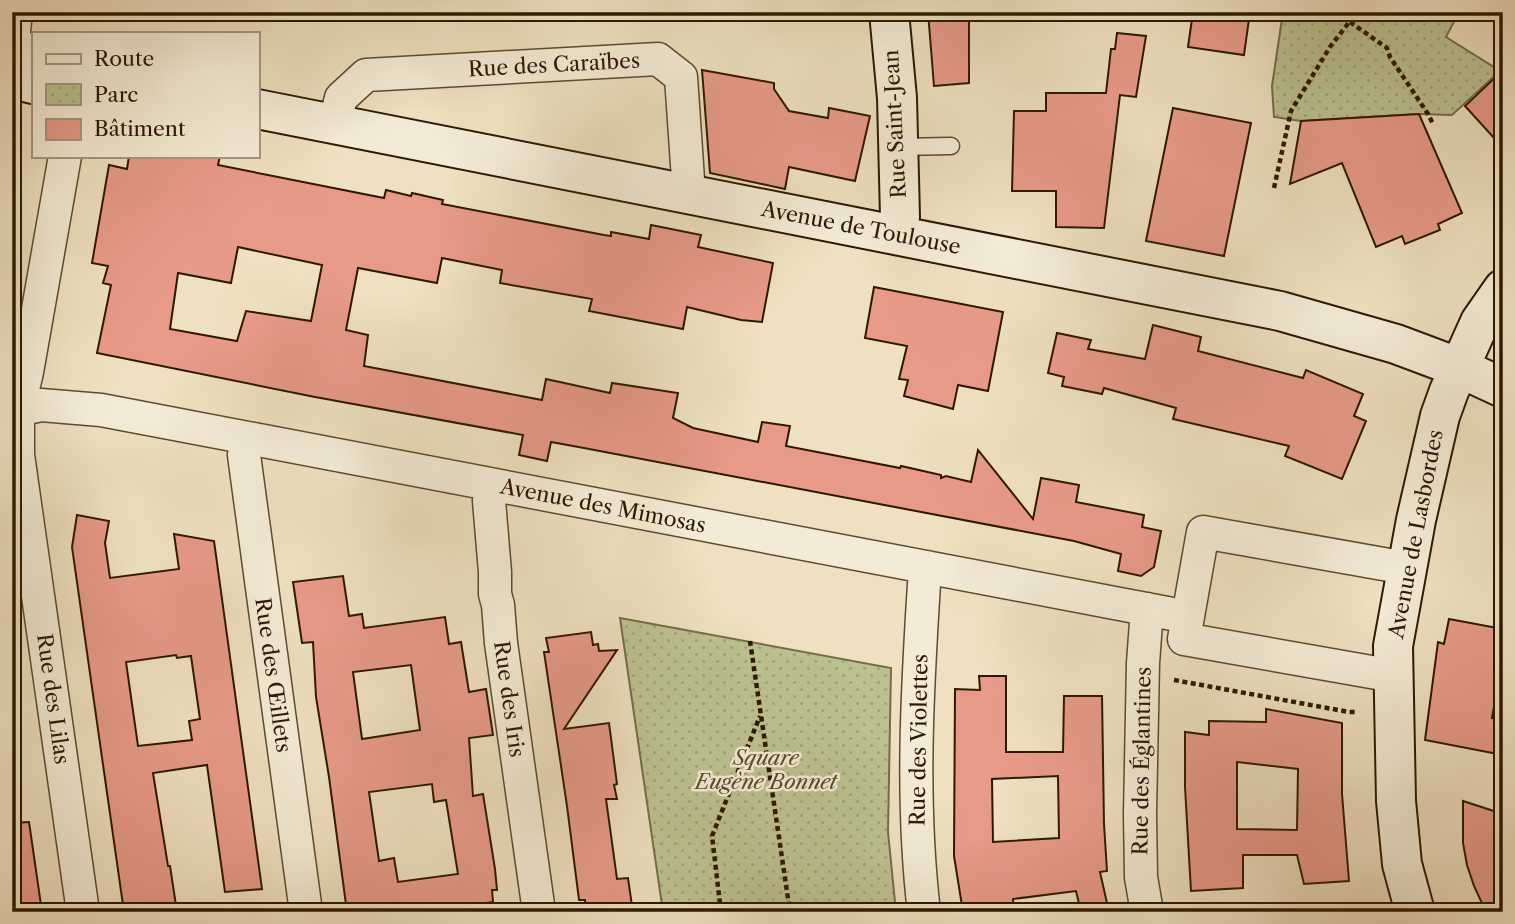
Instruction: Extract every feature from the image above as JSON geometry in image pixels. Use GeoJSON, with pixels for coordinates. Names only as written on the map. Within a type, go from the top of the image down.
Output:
{"type":"FeatureCollection","features":[{"type":"Feature","properties":{"kind":"main road","name":"Rue Saint-Jean"},"geometry":{"type":"LineString","coordinates":[[889,12],[897,98],[900,217],[896,235]]}},
{"type":"Feature","properties":{"kind":"main road"},"geometry":{"type":"LineString","coordinates":[[12,50],[32,53]]}},
{"type":"Feature","properties":{"kind":"main road"},"geometry":{"type":"LineString","coordinates":[[12,79],[32,84]]}},
{"type":"Feature","properties":{"kind":"main road","name":"Avenue de Toulouse"},"geometry":{"type":"LineString","coordinates":[[259,109],[1280,311],[1385,340],[1460,368],[1503,388]]}},
{"type":"Feature","properties":{"kind":"main road","name":"Avenue de Lasbordes"},"geometry":{"type":"LineString","coordinates":[[1415,912],[1402,864],[1396,801],[1393,646],[1406,568],[1440,416],[1480,323],[1503,289]]}},
{"type":"Feature","properties":{"kind":"street"},"geometry":{"type":"LineString","coordinates":[[12,50],[16,12]]}},
{"type":"Feature","properties":{"kind":"street","name":"Rue des Caraïbes"},"geometry":{"type":"LineString","coordinates":[[334,125],[341,98],[366,75],[658,59],[681,77],[689,194]]}},
{"type":"Feature","properties":{"kind":"street","name":"Rue des Lilas"},"geometry":{"type":"LineString","coordinates":[[65,158],[27,372],[15,410],[18,455],[83,912]]}},
{"type":"Feature","properties":{"kind":"street","name":"Avenue des Mimosas"},"geometry":{"type":"LineString","coordinates":[[15,410],[41,405],[101,410],[1188,617]]}},
{"type":"Feature","properties":{"kind":"street","name":"Rue des Œillets"},"geometry":{"type":"LineString","coordinates":[[247,438],[244,455],[306,912]]}},
{"type":"Feature","properties":{"kind":"street","name":"Rue des Iris"},"geometry":{"type":"LineString","coordinates":[[492,485],[489,501],[495,594],[539,912]]}},
{"type":"Feature","properties":{"kind":"street"},"geometry":{"type":"LineString","coordinates":[[1394,694],[1184,639],[1203,532],[1406,568]]}},
{"type":"Feature","properties":{"kind":"street","name":"Rue des Violettes"},"geometry":{"type":"LineString","coordinates":[[924,912],[919,871],[916,777],[917,704],[927,567]]}},
{"type":"Feature","properties":{"kind":"street","name":"Rue des Églantines"},"geometry":{"type":"LineString","coordinates":[[1147,609],[1143,663],[1141,877],[1147,912]]}},
{"type":"Feature","properties":{"kind":"lane"},"geometry":{"type":"LineString","coordinates":[[898,147],[951,146]]}},
{"type":"Feature","properties":{"kind":"path"},"geometry":{"type":"LineString","coordinates":[[1274,188],[1291,111],[1330,47],[1357,12]]}},
{"type":"Feature","properties":{"kind":"path"},"geometry":{"type":"LineString","coordinates":[[1350,22],[1387,48],[1433,124]]}},
{"type":"Feature","properties":{"kind":"path"},"geometry":{"type":"LineString","coordinates":[[750,641],[790,912]]}},
{"type":"Feature","properties":{"kind":"path"},"geometry":{"type":"LineString","coordinates":[[1143,663],[1160,678],[1349,712],[1394,694]]}},
{"type":"Feature","properties":{"kind":"path"},"geometry":{"type":"LineString","coordinates":[[721,912],[712,836],[760,716]]}},
{"type":"Feature","properties":{"kind":"green space"},"geometry":{"type":"Polygon","coordinates":[[[1283,12],[1440,12],[1455,20],[1446,37],[1500,71],[1452,115],[1419,114],[1301,121],[1274,117],[1272,86],[1283,12]]]}},
{"type":"Feature","properties":{"kind":"green space","name":"Square Eugène Bonnet"},"geometry":{"type":"Polygon","coordinates":[[[620,618],[891,668],[888,832],[896,912],[663,912],[620,618]]]}},
{"type":"Feature","properties":{"kind":"building"},"geometry":{"type":"Polygon","coordinates":[[[928,12],[969,12],[969,83],[934,86],[928,12]]]}},
{"type":"Feature","properties":{"kind":"building"},"geometry":{"type":"Polygon","coordinates":[[[1193,12],[1250,12],[1244,55],[1188,47],[1193,12]]]}},
{"type":"Feature","properties":{"kind":"building"},"geometry":{"type":"Polygon","coordinates":[[[1117,33],[1146,36],[1136,97],[1120,95],[1104,228],[1056,227],[1056,191],[1012,191],[1014,111],[1046,111],[1046,93],[1106,93],[1111,49],[1115,49],[1117,33]]]}},
{"type":"Feature","properties":{"kind":"building"},"geometry":{"type":"Polygon","coordinates":[[[702,70],[774,83],[774,89],[789,111],[828,118],[829,108],[870,116],[855,181],[789,167],[785,189],[710,173],[702,70]]]}},
{"type":"Feature","properties":{"kind":"building"},"geometry":{"type":"Polygon","coordinates":[[[1503,70],[1503,148],[1465,106],[1503,70]]]}},
{"type":"Feature","properties":{"kind":"building"},"geometry":{"type":"Polygon","coordinates":[[[1173,108],[1251,123],[1224,256],[1146,241],[1173,108]]]}},
{"type":"Feature","properties":{"kind":"building"},"geometry":{"type":"Polygon","coordinates":[[[1419,114],[1462,213],[1438,224],[1440,230],[1405,244],[1402,236],[1376,247],[1342,163],[1290,184],[1301,121],[1419,114]]]}},
{"type":"Feature","properties":{"kind":"building"},"geometry":{"type":"Polygon","coordinates":[[[129,158],[220,158],[218,165],[384,198],[386,190],[411,196],[412,193],[443,200],[442,204],[604,235],[611,236],[611,232],[649,239],[651,225],[701,235],[698,247],[773,263],[762,322],[741,320],[687,307],[683,329],[589,311],[592,299],[500,283],[502,270],[442,258],[437,283],[358,268],[346,330],[368,335],[364,366],[542,400],[546,379],[610,393],[612,383],[678,393],[673,418],[693,428],[758,442],[762,422],[790,426],[786,446],[900,468],[901,466],[941,475],[941,478],[946,476],[971,482],[978,450],[1033,519],[1041,478],[1079,485],[1076,502],[1144,515],[1142,527],[1161,531],[1154,567],[1141,576],[1118,571],[1121,554],[1074,541],[551,442],[547,461],[519,455],[523,435],[97,353],[111,285],[103,283],[108,266],[92,263],[109,165],[127,169],[129,158]],[[238,247],[231,283],[178,273],[170,329],[237,341],[246,311],[311,321],[322,265],[238,247]]]}},
{"type":"Feature","properties":{"kind":"building"},"geometry":{"type":"Polygon","coordinates":[[[874,287],[1003,312],[988,391],[958,385],[953,409],[904,396],[908,380],[899,379],[907,346],[865,338],[874,287]]]}},
{"type":"Feature","properties":{"kind":"building"},"geometry":{"type":"Polygon","coordinates":[[[1153,325],[1201,337],[1198,351],[1303,378],[1306,370],[1363,394],[1354,416],[1366,421],[1342,479],[1285,456],[1289,446],[1173,419],[1176,408],[1104,388],[1102,394],[1062,386],[1064,377],[1048,373],[1057,333],[1091,340],[1088,349],[1145,359],[1153,325]]]}},
{"type":"Feature","properties":{"kind":"building"},"geometry":{"type":"Polygon","coordinates":[[[77,515],[109,521],[105,543],[110,578],[179,569],[174,534],[214,541],[262,889],[225,892],[207,765],[153,773],[177,912],[124,912],[72,547],[77,515]],[[176,655],[126,662],[138,746],[192,740],[189,721],[200,719],[191,656],[177,658],[176,655]]]}},
{"type":"Feature","properties":{"kind":"building"},"geometry":{"type":"Polygon","coordinates":[[[343,576],[349,616],[362,614],[364,628],[445,617],[449,644],[461,642],[469,692],[486,689],[493,735],[469,738],[473,796],[483,794],[495,869],[497,890],[492,890],[493,902],[423,912],[347,912],[316,697],[313,642],[302,643],[293,582],[343,576]],[[411,665],[353,672],[362,739],[420,730],[411,665]],[[432,784],[369,792],[379,861],[394,858],[398,882],[458,874],[446,800],[434,802],[432,784]]]}},
{"type":"Feature","properties":{"kind":"building"},"geometry":{"type":"Polygon","coordinates":[[[1449,619],[1503,629],[1503,657],[1492,718],[1503,720],[1503,755],[1425,740],[1438,642],[1444,644],[1449,619]]]}},
{"type":"Feature","properties":{"kind":"building"},"geometry":{"type":"Polygon","coordinates":[[[591,632],[593,645],[598,644],[599,651],[617,650],[564,729],[609,723],[617,799],[606,799],[617,879],[628,878],[632,906],[586,912],[585,900],[579,900],[544,652],[549,652],[546,638],[591,632]]]}},
{"type":"Feature","properties":{"kind":"building"},"geometry":{"type":"Polygon","coordinates":[[[979,676],[1006,676],[1006,752],[1063,752],[1064,696],[1102,696],[1107,871],[1100,872],[1109,912],[1081,912],[1076,891],[1013,899],[1014,912],[963,912],[954,856],[955,689],[980,690],[979,676]],[[1058,776],[992,779],[993,842],[1059,838],[1058,776]]]}},
{"type":"Feature","properties":{"kind":"building"},"geometry":{"type":"Polygon","coordinates":[[[1266,709],[1342,723],[1342,794],[1349,881],[1304,884],[1297,855],[1243,855],[1243,888],[1191,891],[1185,732],[1209,735],[1209,721],[1266,722],[1266,709]],[[1237,762],[1237,829],[1297,830],[1298,769],[1237,762]]]}},
{"type":"Feature","properties":{"kind":"building"},"geometry":{"type":"Polygon","coordinates":[[[1463,801],[1503,814],[1503,912],[1486,912],[1474,886],[1463,843],[1463,801]]]}},
{"type":"Feature","properties":{"kind":"building"},"geometry":{"type":"Polygon","coordinates":[[[29,822],[42,912],[12,912],[12,823],[29,822]]]}}]}
